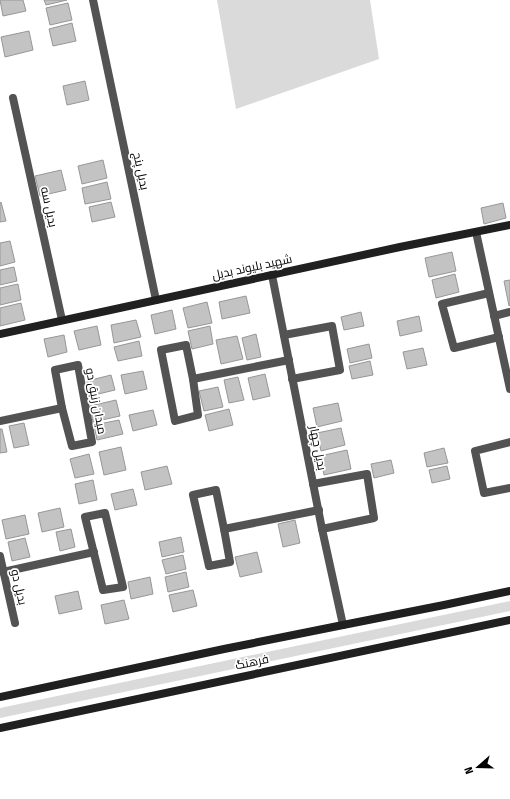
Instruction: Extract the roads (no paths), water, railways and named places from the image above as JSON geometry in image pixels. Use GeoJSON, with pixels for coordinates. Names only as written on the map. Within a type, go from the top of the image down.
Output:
{"type":"FeatureCollection","features":[{"type":"Feature","properties":{"kind":"main road","name":"شهید بلیوند بدیل"},"geometry":{"type":"LineString","coordinates":[[0,334],[400,247],[510,225]]}},
{"type":"Feature","properties":{"kind":"main road","name":"فرهنگ"},"geometry":{"type":"LineString","coordinates":[[0,697],[510,591]]}},
{"type":"Feature","properties":{"kind":"main road","name":"فرهنگ"},"geometry":{"type":"LineString","coordinates":[[0,728],[510,620]]}},
{"type":"Feature","properties":{"kind":"street","name":"بدیل پنج"},"geometry":{"type":"LineString","coordinates":[[93,0],[156,300]]}},
{"type":"Feature","properties":{"kind":"street","name":"بدیل سه"},"geometry":{"type":"LineString","coordinates":[[12,98],[62,320]]}},
{"type":"Feature","properties":{"kind":"street"},"geometry":{"type":"LineString","coordinates":[[476,232],[510,389]]}},
{"type":"Feature","properties":{"kind":"street","name":"بدیل چهار"},"geometry":{"type":"LineString","coordinates":[[272,275],[318,510],[343,625]]}},
{"type":"Feature","properties":{"kind":"street"},"geometry":{"type":"LineString","coordinates":[[489,293],[442,304],[454,348],[499,337]]}},
{"type":"Feature","properties":{"kind":"street"},"geometry":{"type":"LineString","coordinates":[[494,316],[510,312]]}},
{"type":"Feature","properties":{"kind":"street"},"geometry":{"type":"LineString","coordinates":[[284,335],[332,326],[340,370],[292,379]]}},
{"type":"Feature","properties":{"kind":"street"},"geometry":{"type":"LineString","coordinates":[[186,345],[193,379],[198,414],[175,421],[161,350],[186,345]]}},
{"type":"Feature","properties":{"kind":"street"},"geometry":{"type":"LineString","coordinates":[[193,379],[289,360]]}},
{"type":"Feature","properties":{"kind":"street","name":"میدان زنبق دو"},"geometry":{"type":"LineString","coordinates":[[78,365],[92,442],[72,446],[62,408],[55,370],[78,365]]}},
{"type":"Feature","properties":{"kind":"street"},"geometry":{"type":"LineString","coordinates":[[0,421],[62,408]]}},
{"type":"Feature","properties":{"kind":"street"},"geometry":{"type":"LineString","coordinates":[[510,442],[475,451],[484,493],[510,488]]}},
{"type":"Feature","properties":{"kind":"street"},"geometry":{"type":"LineString","coordinates":[[313,484],[367,474],[374,518],[322,529]]}},
{"type":"Feature","properties":{"kind":"street"},"geometry":{"type":"LineString","coordinates":[[216,490],[224,529],[230,562],[209,566],[192,495],[216,490]]}},
{"type":"Feature","properties":{"kind":"street"},"geometry":{"type":"LineString","coordinates":[[224,529],[318,510]]}},
{"type":"Feature","properties":{"kind":"street"},"geometry":{"type":"LineString","coordinates":[[106,513],[123,587],[103,590],[94,552],[86,517],[106,513]]}},
{"type":"Feature","properties":{"kind":"street"},"geometry":{"type":"LineString","coordinates":[[4,572],[94,552]]}},
{"type":"Feature","properties":{"kind":"street","name":"بدیل دو"},"geometry":{"type":"LineString","coordinates":[[0,556],[4,572],[4,594],[15,623]]}}]}
